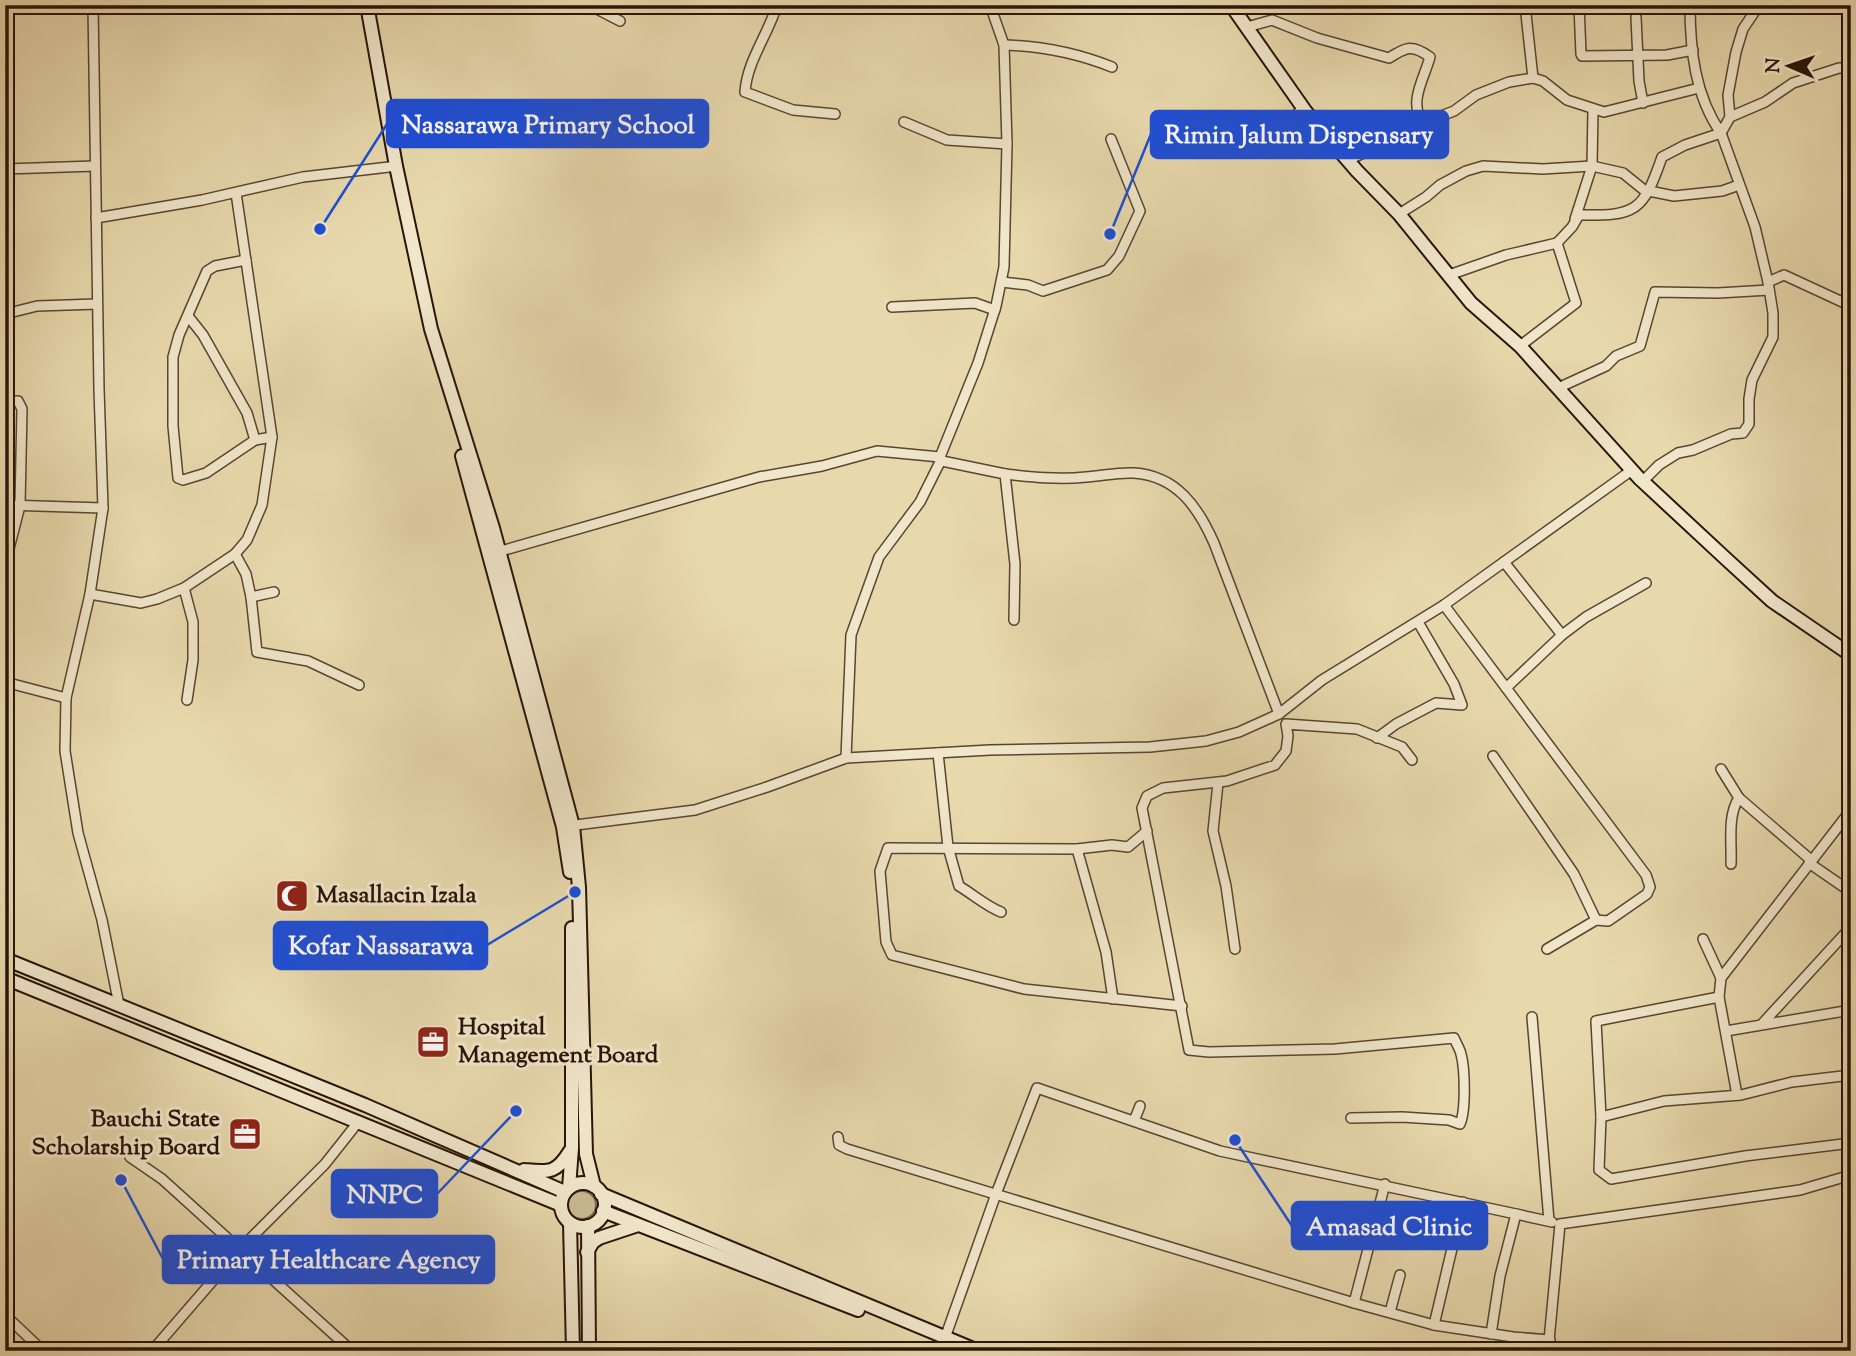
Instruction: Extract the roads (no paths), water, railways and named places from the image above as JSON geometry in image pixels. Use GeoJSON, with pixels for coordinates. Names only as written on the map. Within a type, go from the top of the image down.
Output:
{"type":"FeatureCollection","features":[{"type":"Feature","properties":{"kind":"street"},"geometry":{"type":"LineString","coordinates":[[93,5],[103,508],[90,594],[66,698],[65,751],[78,833],[102,920],[119,1005]]}},
{"type":"Feature","properties":{"kind":"street"},"geometry":{"type":"LineString","coordinates":[[365,5],[389,167],[425,331],[494,553]]}},
{"type":"Feature","properties":{"kind":"street"},"geometry":{"type":"LineString","coordinates":[[365,5],[431,329],[568,826],[579,887],[586,1154],[603,1211],[595,1223],[588,1226],[570,1223],[561,1205],[567,1190],[572,1148],[572,886],[568,826]]}},
{"type":"Feature","properties":{"kind":"street"},"geometry":{"type":"LineString","coordinates":[[589,5],[620,21]]}},
{"type":"Feature","properties":{"kind":"street"},"geometry":{"type":"LineString","coordinates":[[778,5],[749,68],[745,92],[793,110],[835,114]]}},
{"type":"Feature","properties":{"kind":"street"},"geometry":{"type":"LineString","coordinates":[[846,758],[851,635],[879,557],[920,502],[940,458],[978,363],[1002,282],[1007,202],[1004,45],[990,5]]}},
{"type":"Feature","properties":{"kind":"street"},"geometry":{"type":"LineString","coordinates":[[1231,5],[1304,108],[1399,214],[1471,303],[1520,346],[1643,481],[1772,601],[1851,655]]}},
{"type":"Feature","properties":{"kind":"street"},"geometry":{"type":"LineString","coordinates":[[1525,5],[1533,78]]}},
{"type":"Feature","properties":{"kind":"street"},"geometry":{"type":"LineString","coordinates":[[1579,5],[1583,56],[1667,55],[1693,50]]}},
{"type":"Feature","properties":{"kind":"street"},"geometry":{"type":"LineString","coordinates":[[1643,481],[1659,464],[1678,453],[1743,433],[1749,424],[1752,380],[1773,337],[1769,286],[1755,227],[1721,133],[1711,120],[1699,88],[1690,5]]}},
{"type":"Feature","properties":{"kind":"street"},"geometry":{"type":"LineString","coordinates":[[1448,275],[1506,255],[1557,243],[1579,215],[1610,216],[1631,211],[1650,191],[1662,157],[1685,145],[1721,133],[1730,117],[1728,95],[1735,52],[1743,29],[1759,5]]}},
{"type":"Feature","properties":{"kind":"street"},"geometry":{"type":"LineString","coordinates":[[1636,17],[1637,56],[1643,103]]}},
{"type":"Feature","properties":{"kind":"street"},"geometry":{"type":"LineString","coordinates":[[1247,27],[1272,20],[1317,38],[1389,58],[1405,48],[1420,49],[1430,57],[1415,105],[1417,115],[1423,123]]}},
{"type":"Feature","properties":{"kind":"street"},"geometry":{"type":"LineString","coordinates":[[1004,45],[1079,54],[1112,67]]}},
{"type":"Feature","properties":{"kind":"street"},"geometry":{"type":"LineString","coordinates":[[1730,117],[1765,102],[1793,83],[1839,68],[1851,68]]}},
{"type":"Feature","properties":{"kind":"street"},"geometry":{"type":"LineString","coordinates":[[1348,160],[1402,136],[1423,123],[1454,111],[1476,96],[1509,82],[1533,78],[1543,81],[1567,100],[1604,113],[1699,88]]}},
{"type":"Feature","properties":{"kind":"street"},"geometry":{"type":"LineString","coordinates":[[1223,127],[1246,129],[1264,137],[1269,136],[1304,108]]}},
{"type":"Feature","properties":{"kind":"street"},"geometry":{"type":"LineString","coordinates":[[1572,227],[1592,166],[1593,110]]}},
{"type":"Feature","properties":{"kind":"street"},"geometry":{"type":"LineString","coordinates":[[904,122],[947,139],[1007,144]]}},
{"type":"Feature","properties":{"kind":"street"},"geometry":{"type":"LineString","coordinates":[[1002,282],[1028,285],[1042,292],[1107,270],[1119,256],[1129,229],[1140,211],[1111,139]]}},
{"type":"Feature","properties":{"kind":"street"},"geometry":{"type":"LineString","coordinates":[[5,169],[95,166]]}},
{"type":"Feature","properties":{"kind":"street"},"geometry":{"type":"LineString","coordinates":[[1399,214],[1440,185],[1466,171],[1483,166],[1543,169],[1592,166],[1623,173],[1644,190],[1674,196],[1722,191],[1739,185]]}},
{"type":"Feature","properties":{"kind":"street"},"geometry":{"type":"LineString","coordinates":[[96,218],[236,193],[303,177],[389,167]]}},
{"type":"Feature","properties":{"kind":"street"},"geometry":{"type":"LineString","coordinates":[[90,594],[141,603],[184,588],[234,554],[247,540],[262,505],[272,437],[236,193]]}},
{"type":"Feature","properties":{"kind":"street"},"geometry":{"type":"LineString","coordinates":[[1520,346],[1576,303],[1557,243]]}},
{"type":"Feature","properties":{"kind":"street"},"geometry":{"type":"LineString","coordinates":[[246,260],[215,266],[207,271],[179,335],[173,357],[173,426],[178,478],[183,480],[206,472],[255,440],[272,437]]}},
{"type":"Feature","properties":{"kind":"street"},"geometry":{"type":"LineString","coordinates":[[1558,388],[1606,366],[1616,356],[1640,346],[1655,292],[1718,293],[1769,286],[1784,275],[1851,306]]}},
{"type":"Feature","properties":{"kind":"street"},"geometry":{"type":"LineString","coordinates":[[891,307],[975,303],[995,310]]}},
{"type":"Feature","properties":{"kind":"street"},"geometry":{"type":"LineString","coordinates":[[5,314],[37,306],[97,304]]}},
{"type":"Feature","properties":{"kind":"street"},"geometry":{"type":"LineString","coordinates":[[188,316],[247,413],[255,440]]}},
{"type":"Feature","properties":{"kind":"street"},"geometry":{"type":"LineString","coordinates":[[5,401],[18,401],[22,409],[20,506],[5,564]]}},
{"type":"Feature","properties":{"kind":"street"},"geometry":{"type":"LineString","coordinates":[[494,553],[759,477],[822,466],[877,451],[940,458],[1005,474],[1058,478],[1133,473],[1162,479],[1179,489],[1202,517],[1279,714]]}},
{"type":"Feature","properties":{"kind":"street"},"geometry":{"type":"LineString","coordinates":[[568,826],[695,810],[846,758],[1150,747],[1184,744],[1239,732],[1279,714],[1322,680],[1418,622],[1632,470]]}},
{"type":"Feature","properties":{"kind":"street"},"geometry":{"type":"LineString","coordinates":[[1005,474],[1015,564],[1014,620]]}},
{"type":"Feature","properties":{"kind":"street"},"geometry":{"type":"LineString","coordinates":[[5,505],[103,508]]}},
{"type":"Feature","properties":{"kind":"street"},"geometry":{"type":"LineString","coordinates":[[234,554],[246,574],[257,652],[308,661],[359,685]]}},
{"type":"Feature","properties":{"kind":"street"},"geometry":{"type":"LineString","coordinates":[[1503,562],[1562,635]]}},
{"type":"Feature","properties":{"kind":"street"},"geometry":{"type":"LineString","coordinates":[[1506,688],[1562,635],[1586,617],[1646,583]]}},
{"type":"Feature","properties":{"kind":"street"},"geometry":{"type":"LineString","coordinates":[[184,588],[193,622],[193,660],[187,700]]}},
{"type":"Feature","properties":{"kind":"street"},"geometry":{"type":"LineString","coordinates":[[251,597],[274,592]]}},
{"type":"Feature","properties":{"kind":"street"},"geometry":{"type":"LineString","coordinates":[[1444,604],[1646,875],[1650,887],[1647,894],[1608,921],[1597,920],[1547,949]]}},
{"type":"Feature","properties":{"kind":"street"},"geometry":{"type":"LineString","coordinates":[[1377,738],[1396,724],[1436,703],[1462,705],[1454,684],[1418,622]]}},
{"type":"Feature","properties":{"kind":"street"},"geometry":{"type":"LineString","coordinates":[[5,682],[66,698]]}},
{"type":"Feature","properties":{"kind":"street"},"geometry":{"type":"LineString","coordinates":[[1351,1118],[1402,1117],[1449,1120],[1460,1124],[1464,1115],[1462,1063],[1454,1038],[1335,1049],[1209,1052],[1189,1050],[1142,808],[1147,796],[1163,788],[1218,783],[1275,765],[1286,751],[1286,724],[1357,729],[1402,747],[1412,760]]}},
{"type":"Feature","properties":{"kind":"street"},"geometry":{"type":"LineString","coordinates":[[938,753],[948,847],[960,886],[987,906],[1001,912]]}},
{"type":"Feature","properties":{"kind":"street"},"geometry":{"type":"LineString","coordinates":[[1493,756],[1574,874],[1597,920]]}},
{"type":"Feature","properties":{"kind":"street"},"geometry":{"type":"LineString","coordinates":[[1721,769],[1739,798],[1810,861],[1851,892]]}},
{"type":"Feature","properties":{"kind":"street"},"geometry":{"type":"LineString","coordinates":[[1218,783],[1213,831],[1226,886],[1235,949]]}},
{"type":"Feature","properties":{"kind":"street"},"geometry":{"type":"LineString","coordinates":[[1731,864],[1732,817],[1739,798]]}},
{"type":"Feature","properties":{"kind":"street"},"geometry":{"type":"LineString","coordinates":[[1721,978],[1851,810]]}},
{"type":"Feature","properties":{"kind":"street"},"geometry":{"type":"LineString","coordinates":[[1147,831],[1128,847],[888,848],[880,872],[887,942],[892,955],[1024,989],[1182,1006]]}},
{"type":"Feature","properties":{"kind":"street"},"geometry":{"type":"LineString","coordinates":[[1077,849],[1106,952],[1114,999]]}},
{"type":"Feature","properties":{"kind":"street"},"geometry":{"type":"LineString","coordinates":[[1762,1024],[1851,927]]}},
{"type":"Feature","properties":{"kind":"street"},"geometry":{"type":"LineString","coordinates":[[1703,939],[1721,978],[1719,997],[1737,1095]]}},
{"type":"Feature","properties":{"kind":"street"},"geometry":{"type":"LineString","coordinates":[[5,960],[567,1190],[581,1183],[978,1351]]}},
{"type":"Feature","properties":{"kind":"street"},"geometry":{"type":"LineString","coordinates":[[5,978],[561,1205]]}},
{"type":"Feature","properties":{"kind":"street"},"geometry":{"type":"LineString","coordinates":[[1719,997],[1596,1021],[1601,1117],[1599,1170],[1611,1179],[1745,1156],[1851,1143]]}},
{"type":"Feature","properties":{"kind":"street"},"geometry":{"type":"LineString","coordinates":[[1726,1031],[1851,1010]]}},
{"type":"Feature","properties":{"kind":"street"},"geometry":{"type":"LineString","coordinates":[[1532,1017],[1549,1221]]}},
{"type":"Feature","properties":{"kind":"street"},"geometry":{"type":"LineString","coordinates":[[1601,1117],[1664,1101],[1737,1095],[1791,1082],[1851,1075]]}},
{"type":"Feature","properties":{"kind":"street"},"geometry":{"type":"LineString","coordinates":[[945,1338],[1037,1088],[1220,1151],[1385,1184],[1560,1224],[1800,1190],[1851,1175]]}},
{"type":"Feature","properties":{"kind":"street"},"geometry":{"type":"LineString","coordinates":[[1134,1121],[1140,1106]]}},
{"type":"Feature","properties":{"kind":"street"},"geometry":{"type":"LineString","coordinates":[[152,1351],[241,1248],[325,1164],[359,1121]]}},
{"type":"Feature","properties":{"kind":"street"},"geometry":{"type":"LineString","coordinates":[[838,1137],[839,1145],[847,1149],[1354,1303],[1434,1325],[1550,1340]]}},
{"type":"Feature","properties":{"kind":"street"},"geometry":{"type":"LineString","coordinates":[[518,1170],[553,1170],[561,1166],[572,1148]]}},
{"type":"Feature","properties":{"kind":"street"},"geometry":{"type":"LineString","coordinates":[[130,1157],[162,1179],[241,1248],[352,1351]]}},
{"type":"Feature","properties":{"kind":"street"},"geometry":{"type":"LineString","coordinates":[[1354,1303],[1385,1184]]}},
{"type":"Feature","properties":{"kind":"street"},"geometry":{"type":"LineString","coordinates":[[1434,1325],[1463,1202]]}},
{"type":"Feature","properties":{"kind":"street"},"geometry":{"type":"LineString","coordinates":[[603,1211],[963,1351]]}},
{"type":"Feature","properties":{"kind":"street"},"geometry":{"type":"LineString","coordinates":[[1492,1334],[1500,1276],[1516,1214]]}},
{"type":"Feature","properties":{"kind":"street"},"geometry":{"type":"LineString","coordinates":[[570,1223],[573,1351]]}},
{"type":"Feature","properties":{"kind":"street"},"geometry":{"type":"LineString","coordinates":[[1548,1351],[1560,1224]]}},
{"type":"Feature","properties":{"kind":"street"},"geometry":{"type":"LineString","coordinates":[[587,1253],[593,1242],[599,1238],[638,1225]]}},
{"type":"Feature","properties":{"kind":"street"},"geometry":{"type":"LineString","coordinates":[[588,1226],[589,1351]]}},
{"type":"Feature","properties":{"kind":"street"},"geometry":{"type":"LineString","coordinates":[[1390,1312],[1400,1275]]}},
{"type":"Feature","properties":{"kind":"street"},"geometry":{"type":"LineString","coordinates":[[5,1315],[43,1351]]}},
{"type":"Feature","properties":{"kind":"place","name":"Nassarawa Primary School"},"geometry":{"type":"Point","coordinates":[320,229]}},
{"type":"Feature","properties":{"kind":"place","name":"Rimin Jalum Dispensary"},"geometry":{"type":"Point","coordinates":[1110,234]}},
{"type":"Feature","properties":{"kind":"place","name":"Kofar Nassarawa"},"geometry":{"type":"Point","coordinates":[575,892]}},
{"type":"Feature","properties":{"kind":"place","name":"Masallacin Izala"},"geometry":{"type":"Point","coordinates":[292,896]}},
{"type":"Feature","properties":{"kind":"place","name":"Hospital Management Board"},"geometry":{"type":"Point","coordinates":[433,1042]}},
{"type":"Feature","properties":{"kind":"place","name":"NNPC"},"geometry":{"type":"Point","coordinates":[516,1111]}},
{"type":"Feature","properties":{"kind":"place","name":"Bauchi State Scholarship Board"},"geometry":{"type":"Point","coordinates":[245,1134]}},
{"type":"Feature","properties":{"kind":"place","name":"Amasad Clinic"},"geometry":{"type":"Point","coordinates":[1235,1140]}},
{"type":"Feature","properties":{"kind":"place","name":"Primary Healthcare Agency"},"geometry":{"type":"Point","coordinates":[121,1180]}}]}
